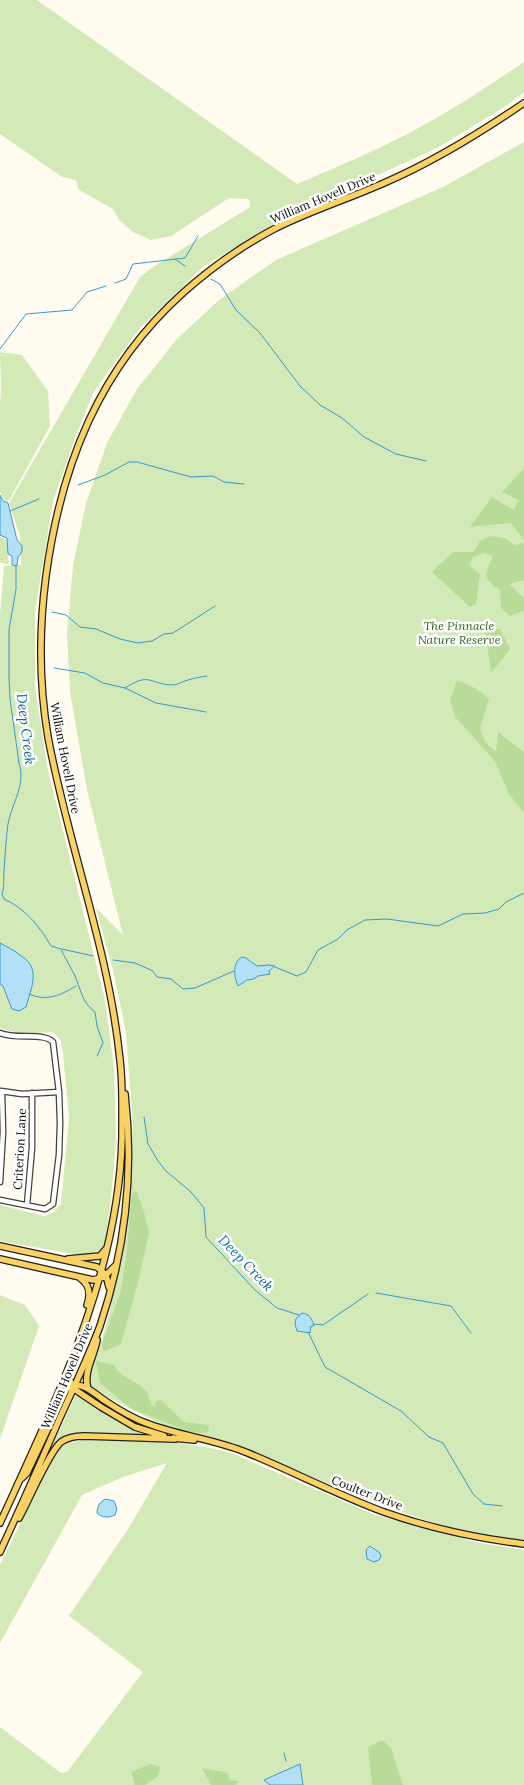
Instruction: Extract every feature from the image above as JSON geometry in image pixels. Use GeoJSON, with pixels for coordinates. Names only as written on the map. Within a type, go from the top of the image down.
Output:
{"type":"FeatureCollection","features":[{"type":"Feature","properties":{"kind":"main road","name":"William Hovell Drive"},"geometry":{"type":"LineString","coordinates":[[0,1552],[100,1326],[116,1264],[126,1210],[129,1162],[126,1101],[110,995],[56,775],[42,692],[42,624],[49,558],[62,491],[78,445],[100,397],[131,350],[157,318],[213,268],[271,231],[387,182],[434,158],[480,132],[524,103]]}},
{"type":"Feature","properties":{"kind":"main road","name":"William Hovell Drive"},"geometry":{"type":"LineString","coordinates":[[0,1523],[68,1371],[99,1279],[103,1273],[114,1216],[120,1167],[122,1081]]}},
{"type":"Feature","properties":{"kind":"main road"},"geometry":{"type":"LineString","coordinates":[[0,1246],[97,1267],[103,1273],[110,1290]]}},
{"type":"Feature","properties":{"kind":"main road"},"geometry":{"type":"LineString","coordinates":[[64,1260],[100,1256],[108,1246]]}},
{"type":"Feature","properties":{"kind":"main road"},"geometry":{"type":"LineString","coordinates":[[0,1259],[77,1277],[99,1279]]}},
{"type":"Feature","properties":{"kind":"main road"},"geometry":{"type":"LineString","coordinates":[[103,1273],[116,1264]]}},
{"type":"Feature","properties":{"kind":"main road"},"geometry":{"type":"LineString","coordinates":[[77,1277],[85,1282],[90,1296],[82,1331]]}},
{"type":"Feature","properties":{"kind":"main road"},"geometry":{"type":"LineString","coordinates":[[88,1389],[87,1372],[95,1352],[100,1326]]}},
{"type":"Feature","properties":{"kind":"main road"},"geometry":{"type":"LineString","coordinates":[[19,1482],[27,1473],[66,1390],[74,1386],[68,1371]]}},
{"type":"Feature","properties":{"kind":"main road","name":"Coulter Drive"},"geometry":{"type":"LineString","coordinates":[[74,1386],[88,1389],[113,1406],[144,1422],[164,1430],[248,1453],[382,1511],[457,1533],[524,1544]]}},
{"type":"Feature","properties":{"kind":"main road","name":"Coulter Drive"},"geometry":{"type":"LineString","coordinates":[[74,1386],[124,1422],[147,1432],[175,1439],[209,1441]]}},
{"type":"Feature","properties":{"kind":"main road"},"geometry":{"type":"LineString","coordinates":[[0,1557],[52,1454],[63,1441],[74,1436],[175,1439]]}},
{"type":"Feature","properties":{"kind":"street"},"geometry":{"type":"LineString","coordinates":[[0,1033],[9,1037],[47,1037],[52,1040],[59,1092],[60,1149],[55,1202],[51,1207],[45,1209],[0,1200]]}},
{"type":"Feature","properties":{"kind":"street"},"geometry":{"type":"LineString","coordinates":[[0,1182],[2,1146],[1,1091],[59,1092]]}},
{"type":"Feature","properties":{"kind":"street","name":"Criterion Lane"},"geometry":{"type":"LineString","coordinates":[[26,1205],[32,1148],[32,1093]]}},
{"type":"Feature","properties":{"kind":"green space"},"geometry":{"type":"Polygon","coordinates":[[[0,0],[37,0],[297,184],[417,129],[468,99],[524,62],[524,92],[506,106],[437,148],[285,217],[203,267],[138,330],[93,393],[75,438],[53,501],[35,611],[35,686],[47,766],[105,1000],[114,1068],[116,1142],[104,1247],[101,1251],[79,1255],[0,1241],[0,1205],[44,1216],[53,1213],[61,1204],[69,1118],[61,1041],[53,1032],[21,1034],[0,1028],[0,614],[4,566],[21,565],[20,536],[9,503],[140,277],[250,207],[250,201],[248,199],[229,198],[171,236],[151,240],[133,232],[119,220],[113,209],[79,190],[76,180],[62,177],[0,134],[0,0]]]}},
{"type":"Feature","properties":{"kind":"green space","name":"The Pinnacle Nature Reserve"},"geometry":{"type":"Polygon","coordinates":[[[524,142],[524,1541],[448,1527],[410,1515],[348,1492],[225,1441],[164,1426],[110,1398],[88,1382],[89,1370],[102,1339],[109,1315],[127,1224],[133,1126],[126,1032],[113,970],[96,908],[123,935],[87,790],[70,692],[67,633],[73,566],[86,503],[107,443],[137,389],[177,339],[219,300],[276,260],[443,187],[524,142]]]}},
{"type":"Feature","properties":{"kind":"green space"},"geometry":{"type":"Polygon","coordinates":[[[0,352],[22,355],[48,391],[50,426],[8,502],[4,500],[0,492],[0,352]]]}},
{"type":"Feature","properties":{"kind":"green space"},"geometry":{"type":"Polygon","coordinates":[[[524,468],[524,540],[511,523],[470,527],[492,497],[514,510],[518,500],[502,492],[524,468]]]}},
{"type":"Feature","properties":{"kind":"green space"},"geometry":{"type":"Polygon","coordinates":[[[490,536],[504,538],[515,545],[524,543],[524,582],[523,580],[510,584],[524,599],[524,611],[509,616],[501,607],[500,590],[489,581],[486,575],[493,556],[485,553],[473,557],[469,565],[480,575],[476,604],[470,607],[432,572],[453,552],[474,552],[480,541],[490,536]]]}},
{"type":"Feature","properties":{"kind":"green space"},"geometry":{"type":"Polygon","coordinates":[[[0,537],[6,539],[9,565],[0,562],[0,537]]]}},
{"type":"Feature","properties":{"kind":"green space"},"geometry":{"type":"Polygon","coordinates":[[[485,629],[500,629],[510,649],[491,673],[485,629]]]}},
{"type":"Feature","properties":{"kind":"green space"},"geometry":{"type":"Polygon","coordinates":[[[457,680],[477,689],[489,699],[480,728],[485,742],[496,752],[498,732],[524,752],[524,813],[509,794],[495,761],[456,718],[450,701],[457,680]]]}},
{"type":"Feature","properties":{"kind":"green space"},"geometry":{"type":"Polygon","coordinates":[[[136,1190],[149,1233],[121,1344],[103,1352],[102,1344],[121,1290],[131,1201],[136,1190]]]}},
{"type":"Feature","properties":{"kind":"green space"},"geometry":{"type":"Polygon","coordinates":[[[0,1295],[25,1305],[39,1326],[0,1439],[0,1295]]]}},
{"type":"Feature","properties":{"kind":"green space"},"geometry":{"type":"Polygon","coordinates":[[[96,1361],[114,1365],[121,1374],[141,1386],[147,1392],[155,1408],[156,1401],[161,1400],[184,1422],[209,1425],[208,1432],[187,1431],[130,1408],[100,1383],[96,1361]]]}},
{"type":"Feature","properties":{"kind":"green space"},"geometry":{"type":"Polygon","coordinates":[[[76,1395],[145,1435],[85,1434],[63,1440],[53,1447],[76,1395]]]}},
{"type":"Feature","properties":{"kind":"green space"},"geometry":{"type":"Polygon","coordinates":[[[83,1440],[176,1443],[213,1448],[231,1453],[373,1514],[480,1543],[524,1550],[524,1785],[0,1785],[0,1727],[61,1773],[67,1772],[143,1672],[69,1616],[128,1529],[167,1463],[123,1477],[82,1495],[0,1643],[0,1565],[53,1456],[66,1444],[83,1440]]]}},
{"type":"Feature","properties":{"kind":"green space"},"geometry":{"type":"Polygon","coordinates":[[[382,1740],[391,1748],[403,1785],[372,1785],[368,1747],[382,1740]]]}},
{"type":"Feature","properties":{"kind":"green space"},"geometry":{"type":"Polygon","coordinates":[[[150,1764],[161,1767],[158,1776],[145,1785],[134,1785],[131,1772],[150,1764]]]}},
{"type":"Feature","properties":{"kind":"green space"},"geometry":{"type":"Polygon","coordinates":[[[202,1768],[228,1773],[230,1780],[239,1781],[236,1785],[211,1785],[202,1768]]]}},
{"type":"Feature","properties":{"kind":"water"},"geometry":{"type":"Polygon","coordinates":[[[0,495],[3,501],[8,503],[17,540],[22,546],[17,566],[12,565],[12,556],[8,554],[7,538],[0,535],[0,495]]]}},
{"type":"Feature","properties":{"kind":"water"},"geometry":{"type":"Polygon","coordinates":[[[0,943],[27,960],[33,972],[32,986],[26,1007],[19,1011],[12,1009],[3,986],[0,984],[0,943]]]}},
{"type":"Feature","properties":{"kind":"water"},"geometry":{"type":"Polygon","coordinates":[[[242,957],[257,966],[275,966],[269,971],[270,974],[247,980],[238,986],[235,966],[242,957]]]}},
{"type":"Feature","properties":{"kind":"water"},"geometry":{"type":"Polygon","coordinates":[[[302,1313],[309,1316],[314,1326],[311,1326],[310,1333],[297,1331],[295,1321],[302,1313]]]}},
{"type":"Feature","properties":{"kind":"water"},"geometry":{"type":"Polygon","coordinates":[[[106,1499],[114,1501],[117,1509],[115,1515],[110,1517],[101,1516],[97,1513],[99,1504],[106,1499]]]}},
{"type":"Feature","properties":{"kind":"water"},"geometry":{"type":"Polygon","coordinates":[[[370,1546],[380,1553],[381,1557],[379,1560],[374,1562],[367,1559],[366,1550],[370,1546]]]}},
{"type":"Feature","properties":{"kind":"water"},"geometry":{"type":"Polygon","coordinates":[[[300,1764],[303,1785],[270,1785],[264,1780],[300,1764]]]}},
{"type":"Feature","properties":{"kind":"waterway"},"geometry":{"type":"LineString","coordinates":[[115,283],[126,279],[133,264],[185,258],[198,236]]}},
{"type":"Feature","properties":{"kind":"waterway"},"geometry":{"type":"LineString","coordinates":[[175,259],[185,266]]}},
{"type":"Feature","properties":{"kind":"waterway"},"geometry":{"type":"LineString","coordinates":[[211,279],[220,284],[236,310],[260,333],[300,386],[320,405],[342,418],[364,437],[396,454],[426,461]]}},
{"type":"Feature","properties":{"kind":"waterway"},"geometry":{"type":"LineString","coordinates":[[0,349],[26,314],[72,310],[87,292],[106,286]]}},
{"type":"Feature","properties":{"kind":"waterway"},"geometry":{"type":"LineString","coordinates":[[78,485],[105,475],[129,462],[137,462],[191,477],[213,476],[224,482],[244,484]]}},
{"type":"Feature","properties":{"kind":"waterway"},"geometry":{"type":"LineString","coordinates":[[10,511],[39,499]]}},
{"type":"Feature","properties":{"kind":"waterway","name":"Deep Creek"},"geometry":{"type":"LineString","coordinates":[[16,565],[16,589],[9,630],[9,678],[21,779],[8,824],[2,894],[4,899],[19,907],[31,919],[51,946],[61,949],[84,999],[95,1012],[97,1026],[103,1043],[97,1056]]}},
{"type":"Feature","properties":{"kind":"waterway"},"geometry":{"type":"LineString","coordinates":[[52,612],[66,615],[80,627],[96,629],[120,639],[138,643],[152,641],[164,634],[173,633],[215,606]]}},
{"type":"Feature","properties":{"kind":"waterway"},"geometry":{"type":"LineString","coordinates":[[54,668],[85,673],[103,683],[125,688],[156,703],[206,712]]}},
{"type":"Feature","properties":{"kind":"waterway"},"geometry":{"type":"LineString","coordinates":[[125,688],[140,680],[173,685],[207,676]]}},
{"type":"Feature","properties":{"kind":"waterway"},"geometry":{"type":"LineString","coordinates":[[275,967],[297,976],[306,972],[318,950],[365,920],[387,919],[438,926],[463,914],[485,913],[499,909],[506,902],[524,893]]}},
{"type":"Feature","properties":{"kind":"waterway"},"geometry":{"type":"LineString","coordinates":[[62,949],[93,956]]}},
{"type":"Feature","properties":{"kind":"waterway"},"geometry":{"type":"LineString","coordinates":[[113,960],[135,963],[153,971],[157,977],[171,979],[183,989],[195,988],[234,971]]}},
{"type":"Feature","properties":{"kind":"waterway"},"geometry":{"type":"LineString","coordinates":[[29,994],[42,997],[54,996],[76,986]]}},
{"type":"Feature","properties":{"kind":"waterway","name":"Deep Creek"},"geometry":{"type":"LineString","coordinates":[[144,1117],[148,1144],[158,1161],[166,1171],[191,1192],[204,1208],[206,1237],[255,1290],[277,1308],[299,1315]]}},
{"type":"Feature","properties":{"kind":"waterway","name":"Deep Creek"},"geometry":{"type":"LineString","coordinates":[[376,1293],[451,1306],[471,1333]]}},
{"type":"Feature","properties":{"kind":"waterway","name":"Deep Creek"},"geometry":{"type":"LineString","coordinates":[[314,1324],[323,1325],[368,1294]]}},
{"type":"Feature","properties":{"kind":"waterway"},"geometry":{"type":"LineString","coordinates":[[308,1332],[325,1367],[401,1411],[429,1437],[443,1443],[473,1494],[484,1504],[502,1506]]}},
{"type":"Feature","properties":{"kind":"waterway"},"geometry":{"type":"LineString","coordinates":[[284,1753],[286,1761]]}}]}
